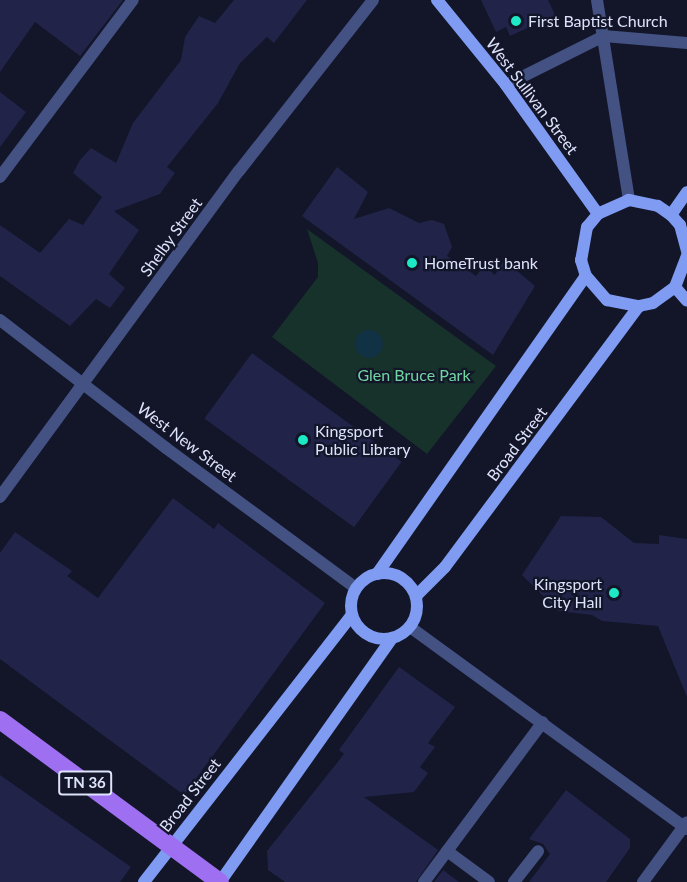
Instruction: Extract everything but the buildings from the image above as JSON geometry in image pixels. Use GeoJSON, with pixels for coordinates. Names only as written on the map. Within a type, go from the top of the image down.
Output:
{"type":"FeatureCollection","features":[{"type":"Feature","properties":{"kind":"main road","name":"TN 36"},"geometry":{"type":"LineString","coordinates":[[0,720],[220,882]]}},
{"type":"Feature","properties":{"kind":"street"},"geometry":{"type":"LineString","coordinates":[[0,177],[133,0]]}},
{"type":"Feature","properties":{"kind":"street","name":"Shelby Street"},"geometry":{"type":"LineString","coordinates":[[0,497],[239,171],[373,0]]}},
{"type":"Feature","properties":{"kind":"street","name":"West Sullivan Street"},"geometry":{"type":"LineString","coordinates":[[437,0],[506,85],[598,214]]}},
{"type":"Feature","properties":{"kind":"street"},"geometry":{"type":"LineString","coordinates":[[597,0],[629,200]]}},
{"type":"Feature","properties":{"kind":"street"},"geometry":{"type":"LineString","coordinates":[[506,85],[604,36],[687,43]]}},
{"type":"Feature","properties":{"kind":"street"},"geometry":{"type":"LineString","coordinates":[[670,214],[687,192]]}},
{"type":"Feature","properties":{"kind":"street"},"geometry":{"type":"LineString","coordinates":[[629,200],[658,206],[670,214],[680,225],[687,253],[675,287],[653,303],[639,306],[608,300],[586,276],[581,243],[598,214],[629,200]]}},
{"type":"Feature","properties":{"kind":"street"},"geometry":{"type":"LineString","coordinates":[[392,638],[372,637],[362,631],[352,615],[356,588],[377,574],[586,276]]}},
{"type":"Feature","properties":{"kind":"street"},"geometry":{"type":"LineString","coordinates":[[675,287],[687,301]]}},
{"type":"Feature","properties":{"kind":"street","name":"Broad Street"},"geometry":{"type":"LineString","coordinates":[[416,596],[446,567],[639,306]]}},
{"type":"Feature","properties":{"kind":"street","name":"West New Street"},"geometry":{"type":"LineString","coordinates":[[0,320],[165,448],[356,588]]}},
{"type":"Feature","properties":{"kind":"street"},"geometry":{"type":"LineString","coordinates":[[220,882],[392,638],[410,627],[418,607],[416,596],[403,579],[377,574]]}},
{"type":"Feature","properties":{"kind":"street","name":"Broad Street"},"geometry":{"type":"LineString","coordinates":[[144,882],[352,615]]}},
{"type":"Feature","properties":{"kind":"street"},"geometry":{"type":"LineString","coordinates":[[410,627],[686,826],[643,882]]}},
{"type":"Feature","properties":{"kind":"street"},"geometry":{"type":"LineString","coordinates":[[424,882],[543,722]]}},
{"type":"Feature","properties":{"kind":"street"},"geometry":{"type":"LineString","coordinates":[[447,851],[489,882]]}},
{"type":"Feature","properties":{"kind":"street"},"geometry":{"type":"LineString","coordinates":[[514,882],[538,851]]}},
{"type":"Feature","properties":{"kind":"green space","name":"Glen Bruce Park"},"geometry":{"type":"Polygon","coordinates":[[[307,229],[496,366],[427,454],[272,337],[318,277],[318,263],[307,229]]]}},
{"type":"Feature","properties":{"kind":"water"},"geometry":{"type":"Polygon","coordinates":[[[369,330],[379,334],[383,344],[379,354],[369,358],[359,354],[355,344],[359,334],[369,330]]]}},
{"type":"Feature","properties":{"kind":"place","name":"First Baptist Church"},"geometry":{"type":"Point","coordinates":[516,21]}},
{"type":"Feature","properties":{"kind":"place","name":"HomeTrust bank"},"geometry":{"type":"Point","coordinates":[412,263]}},
{"type":"Feature","properties":{"kind":"place","name":"Kingsport Public Library"},"geometry":{"type":"Point","coordinates":[303,440]}},
{"type":"Feature","properties":{"kind":"place","name":"Kingsport City Hall"},"geometry":{"type":"Point","coordinates":[614,593]}}]}
